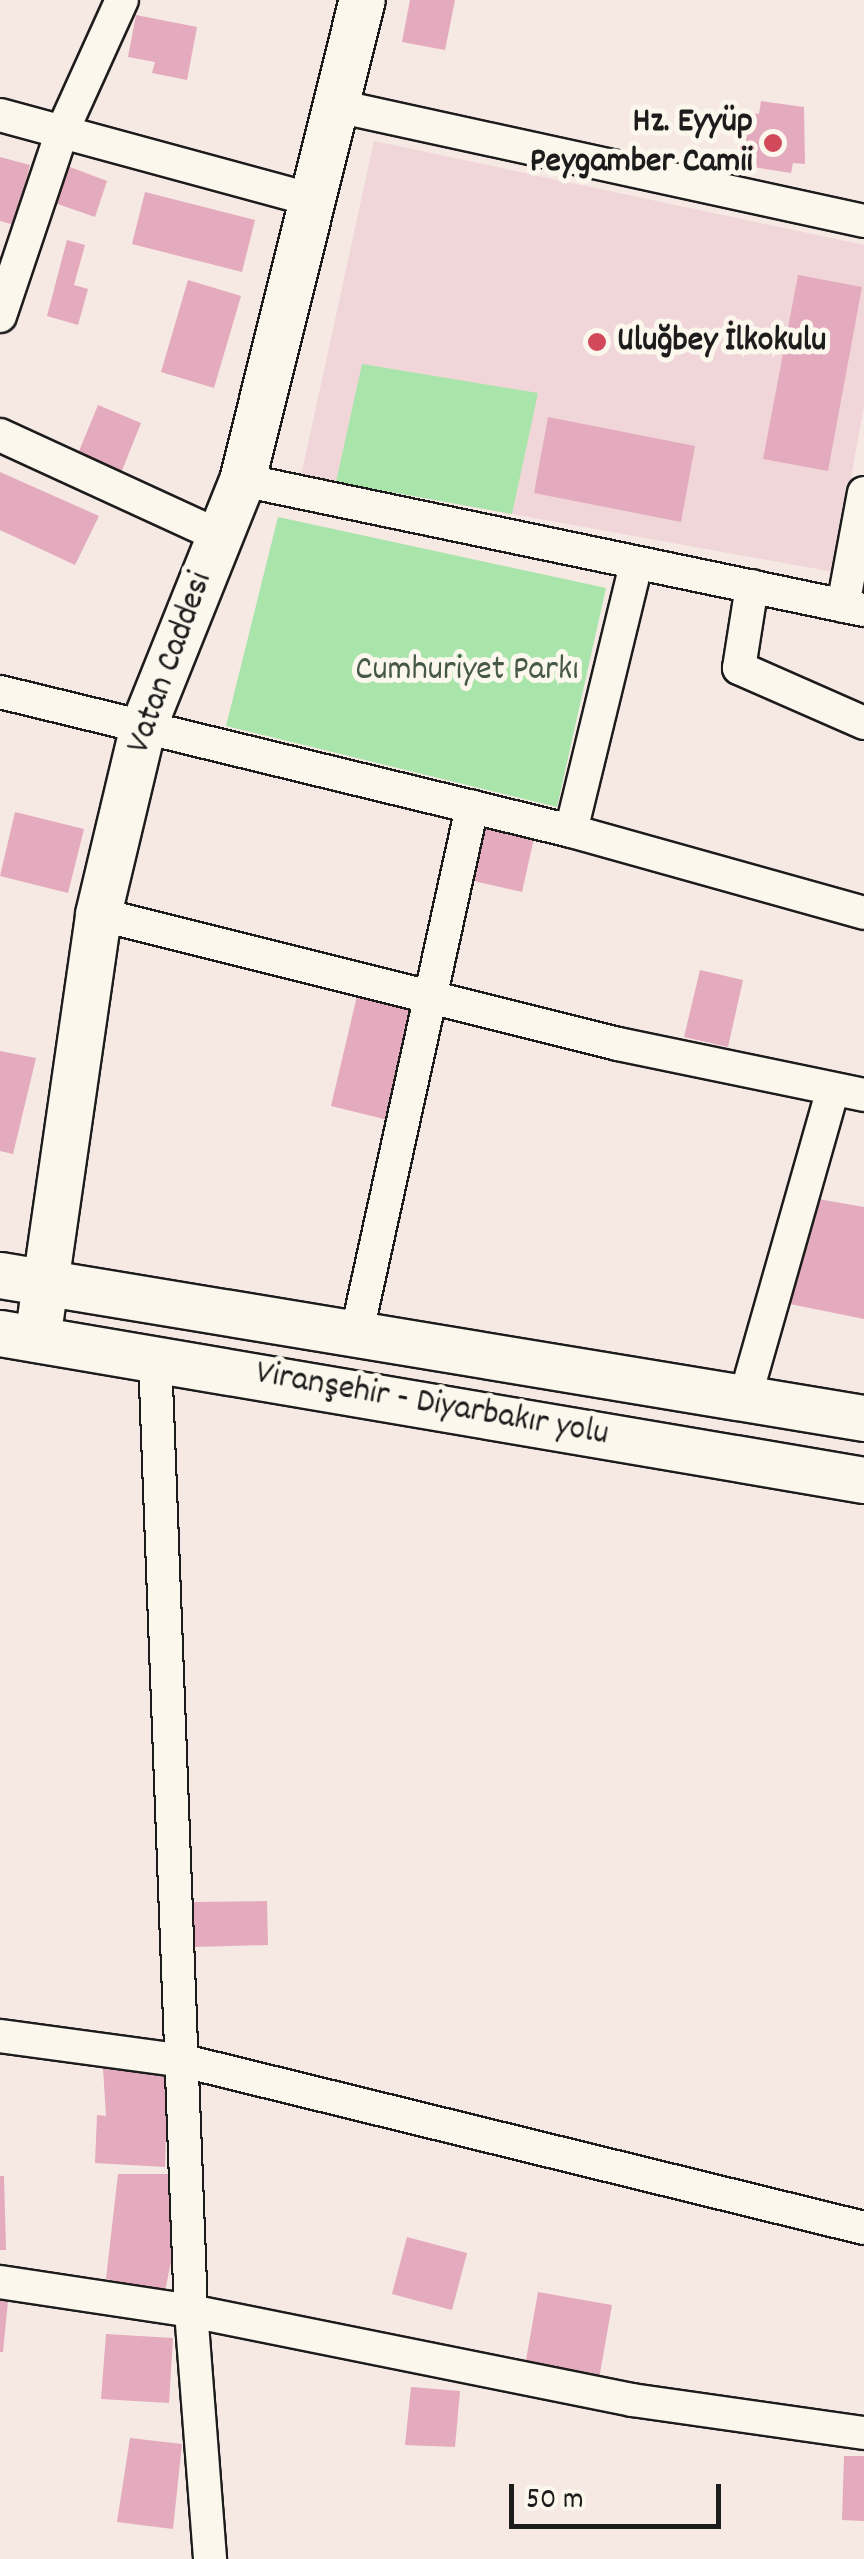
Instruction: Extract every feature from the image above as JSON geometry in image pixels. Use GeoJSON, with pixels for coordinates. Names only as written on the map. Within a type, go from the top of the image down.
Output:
{"type":"FeatureCollection","features":[{"type":"Feature","properties":{"kind":"main road","name":"Vatan Caddesi"},"geometry":{"type":"LineString","coordinates":[[18,1336],[44,1282],[98,914],[142,729],[216,535],[242,480],[362,0]]}},
{"type":"Feature","properties":{"kind":"main road","name":"Viranşehir - Diyarbakır yolu"},"geometry":{"type":"LineString","coordinates":[[0,1275],[864,1418]]}},
{"type":"Feature","properties":{"kind":"main road","name":"Viranşehir - Diyarbakır yolu"},"geometry":{"type":"LineString","coordinates":[[18,1336],[155,1356],[864,1480]]}},
{"type":"Feature","properties":{"kind":"street"},"geometry":{"type":"LineString","coordinates":[[0,316],[62,132],[122,0]]}},
{"type":"Feature","properties":{"kind":"street"},"geometry":{"type":"LineString","coordinates":[[337,106],[864,221]]}},
{"type":"Feature","properties":{"kind":"street"},"geometry":{"type":"LineString","coordinates":[[0,115],[313,200]]}},
{"type":"Feature","properties":{"kind":"street"},"geometry":{"type":"LineString","coordinates":[[0,434],[216,535]]}},
{"type":"Feature","properties":{"kind":"street"},"geometry":{"type":"LineString","coordinates":[[242,480],[854,608],[864,493]]}},
{"type":"Feature","properties":{"kind":"street"},"geometry":{"type":"LineString","coordinates":[[571,831],[636,565]]}},
{"type":"Feature","properties":{"kind":"street"},"geometry":{"type":"LineString","coordinates":[[752,586],[739,668],[864,723]]}},
{"type":"Feature","properties":{"kind":"street"},"geometry":{"type":"LineString","coordinates":[[0,692],[571,831],[864,913]]}},
{"type":"Feature","properties":{"kind":"street"},"geometry":{"type":"LineString","coordinates":[[356,1336],[472,807]]}},
{"type":"Feature","properties":{"kind":"street"},"geometry":{"type":"LineString","coordinates":[[98,914],[428,998],[849,1092],[745,1398]]}},
{"type":"Feature","properties":{"kind":"street"},"geometry":{"type":"LineString","coordinates":[[155,1356],[191,2311],[210,2559]]}},
{"type":"Feature","properties":{"kind":"street"},"geometry":{"type":"LineString","coordinates":[[0,2036],[184,2061],[864,2228]]}},
{"type":"Feature","properties":{"kind":"street"},"geometry":{"type":"LineString","coordinates":[[0,2282],[191,2311],[632,2400],[864,2433]]}},
{"type":"Feature","properties":{"kind":"shaded area","name":"Uluğbey İlkokulu"},"geometry":{"type":"Polygon","coordinates":[[[374,141],[864,245],[864,406],[834,572],[301,476],[374,141]]]}},
{"type":"Feature","properties":{"kind":"green space"},"geometry":{"type":"Polygon","coordinates":[[[362,364],[538,393],[512,514],[336,482],[362,364]]]}},
{"type":"Feature","properties":{"kind":"green space","name":"Cumhuriyet Parkı"},"geometry":{"type":"Polygon","coordinates":[[[278,517],[606,588],[557,807],[226,726],[278,517]]]}},
{"type":"Feature","properties":{"kind":"building"},"geometry":{"type":"Polygon","coordinates":[[[410,0],[455,0],[445,50],[402,42],[410,0]]]}},
{"type":"Feature","properties":{"kind":"building"},"geometry":{"type":"Polygon","coordinates":[[[136,15],[197,27],[187,80],[152,73],[155,62],[128,57],[136,15]]]}},
{"type":"Feature","properties":{"kind":"building","name":"Hz. Eyyüp Peygamber Camii"},"geometry":{"type":"Polygon","coordinates":[[[761,101],[804,107],[805,164],[793,163],[791,173],[747,166],[749,152],[737,150],[743,112],[759,114],[761,101]]]}},
{"type":"Feature","properties":{"kind":"building"},"geometry":{"type":"Polygon","coordinates":[[[0,157],[30,165],[15,225],[0,221],[0,157]]]}},
{"type":"Feature","properties":{"kind":"building"},"geometry":{"type":"Polygon","coordinates":[[[62,164],[107,181],[95,217],[49,201],[62,164]]]}},
{"type":"Feature","properties":{"kind":"building"},"geometry":{"type":"Polygon","coordinates":[[[145,192],[255,220],[242,272],[132,244],[145,192]]]}},
{"type":"Feature","properties":{"kind":"building"},"geometry":{"type":"Polygon","coordinates":[[[67,240],[85,245],[74,285],[88,289],[78,325],[47,316],[67,240]]]}},
{"type":"Feature","properties":{"kind":"building"},"geometry":{"type":"Polygon","coordinates":[[[798,275],[862,287],[828,471],[763,459],[798,275]]]}},
{"type":"Feature","properties":{"kind":"building"},"geometry":{"type":"Polygon","coordinates":[[[188,280],[241,296],[214,388],[161,372],[188,280]]]}},
{"type":"Feature","properties":{"kind":"building"},"geometry":{"type":"Polygon","coordinates":[[[98,405],[141,423],[119,478],[75,461],[98,405]]]}},
{"type":"Feature","properties":{"kind":"building"},"geometry":{"type":"Polygon","coordinates":[[[548,417],[695,446],[681,522],[534,493],[548,417]]]}},
{"type":"Feature","properties":{"kind":"building"},"geometry":{"type":"Polygon","coordinates":[[[0,472],[99,516],[75,565],[0,530],[0,472]]]}},
{"type":"Feature","properties":{"kind":"building"},"geometry":{"type":"Polygon","coordinates":[[[15,812],[84,829],[68,893],[0,876],[15,812]]]}},
{"type":"Feature","properties":{"kind":"building"},"geometry":{"type":"Polygon","coordinates":[[[480,826],[534,838],[522,892],[469,880],[480,826]]]}},
{"type":"Feature","properties":{"kind":"building"},"geometry":{"type":"Polygon","coordinates":[[[700,970],[743,980],[728,1047],[684,1037],[700,970]]]}},
{"type":"Feature","properties":{"kind":"building"},"geometry":{"type":"Polygon","coordinates":[[[357,996],[414,1009],[388,1120],[331,1106],[357,996]]]}},
{"type":"Feature","properties":{"kind":"building"},"geometry":{"type":"Polygon","coordinates":[[[0,1051],[36,1058],[13,1154],[0,1151],[0,1051]]]}},
{"type":"Feature","properties":{"kind":"building"},"geometry":{"type":"Polygon","coordinates":[[[812,1198],[864,1207],[864,1319],[785,1303],[812,1198]]]}},
{"type":"Feature","properties":{"kind":"building"},"geometry":{"type":"Polygon","coordinates":[[[267,1901],[268,1945],[194,1947],[193,1902],[267,1901]]]}},
{"type":"Feature","properties":{"kind":"building"},"geometry":{"type":"Polygon","coordinates":[[[103,2068],[168,2071],[165,2167],[95,2163],[97,2115],[106,2116],[103,2068]]]}},
{"type":"Feature","properties":{"kind":"building"},"geometry":{"type":"Polygon","coordinates":[[[118,2174],[171,2174],[174,2247],[165,2291],[106,2279],[118,2174]]]}},
{"type":"Feature","properties":{"kind":"building"},"geometry":{"type":"Polygon","coordinates":[[[0,2176],[4,2176],[6,2250],[0,2250],[0,2176]]]}},
{"type":"Feature","properties":{"kind":"building"},"geometry":{"type":"Polygon","coordinates":[[[407,2237],[467,2253],[452,2310],[392,2294],[407,2237]]]}},
{"type":"Feature","properties":{"kind":"building"},"geometry":{"type":"Polygon","coordinates":[[[538,2292],[612,2305],[599,2379],[525,2366],[538,2292]]]}},
{"type":"Feature","properties":{"kind":"building"},"geometry":{"type":"Polygon","coordinates":[[[0,2300],[8,2301],[3,2352],[0,2352],[0,2300]]]}},
{"type":"Feature","properties":{"kind":"building"},"geometry":{"type":"Polygon","coordinates":[[[106,2334],[173,2338],[169,2403],[101,2399],[106,2334]]]}},
{"type":"Feature","properties":{"kind":"building"},"geometry":{"type":"Polygon","coordinates":[[[411,2387],[460,2391],[455,2447],[405,2445],[411,2387]]]}},
{"type":"Feature","properties":{"kind":"building"},"geometry":{"type":"Polygon","coordinates":[[[130,2438],[182,2444],[173,2529],[117,2522],[130,2438]]]}},
{"type":"Feature","properties":{"kind":"building"},"geometry":{"type":"Polygon","coordinates":[[[844,2456],[864,2456],[864,2521],[842,2520],[844,2456]]]}},
{"type":"Feature","properties":{"kind":"place","name":"Hz. Eyyüp Peygamber Camii"},"geometry":{"type":"Point","coordinates":[773,143]}},
{"type":"Feature","properties":{"kind":"place","name":"Uluğbey İlkokulu"},"geometry":{"type":"Point","coordinates":[597,342]}}]}
